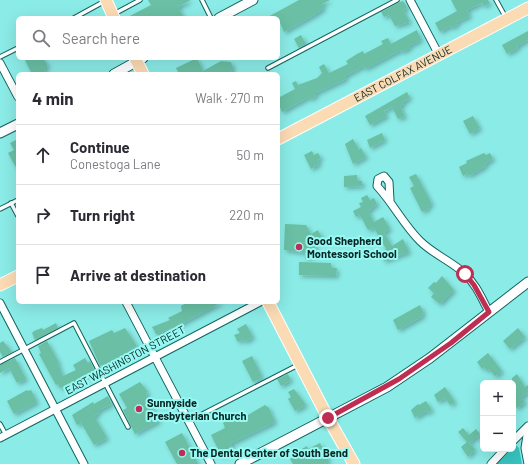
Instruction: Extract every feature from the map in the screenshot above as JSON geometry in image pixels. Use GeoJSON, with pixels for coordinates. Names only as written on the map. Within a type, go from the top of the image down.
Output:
{"type":"FeatureCollection","features":[{"type":"Feature","properties":{"kind":"main road"},"geometry":{"type":"LineString","coordinates":[[106,0],[114,16]]}},
{"type":"Feature","properties":{"kind":"main road","name":"EAST COLFAX AVENUE"},"geometry":{"type":"LineString","coordinates":[[280,138],[528,8]]}},
{"type":"Feature","properties":{"kind":"main road"},"geometry":{"type":"LineString","coordinates":[[138,60],[142,72]]}},
{"type":"Feature","properties":{"kind":"main road"},"geometry":{"type":"LineString","coordinates":[[0,285],[16,277]]}},
{"type":"Feature","properties":{"kind":"main road"},"geometry":{"type":"LineString","coordinates":[[269,304],[328,418],[354,464]]}},
{"type":"Feature","properties":{"kind":"street"},"geometry":{"type":"LineString","coordinates":[[223,16],[253,0]]}},
{"type":"Feature","properties":{"kind":"street"},"geometry":{"type":"LineString","coordinates":[[410,0],[439,55]]}},
{"type":"Feature","properties":{"kind":"street"},"geometry":{"type":"LineString","coordinates":[[117,72],[136,60]]}},
{"type":"Feature","properties":{"kind":"street"},"geometry":{"type":"LineString","coordinates":[[0,63],[16,93]]}},
{"type":"Feature","properties":{"kind":"street"},"geometry":{"type":"LineString","coordinates":[[0,134],[16,125]]}},
{"type":"Feature","properties":{"kind":"street"},"geometry":{"type":"LineString","coordinates":[[390,200],[403,222],[420,241],[465,274],[474,285],[489,312]]}},
{"type":"Feature","properties":{"kind":"street"},"geometry":{"type":"LineString","coordinates":[[240,464],[399,379],[446,347],[528,282]]}},
{"type":"Feature","properties":{"kind":"street"},"geometry":{"type":"LineString","coordinates":[[0,303],[84,464]]}},
{"type":"Feature","properties":{"kind":"street"},"geometry":{"type":"LineString","coordinates":[[127,304],[211,464]]}},
{"type":"Feature","properties":{"kind":"street","name":"EAST WASHINGTON STREET"},"geometry":{"type":"LineString","coordinates":[[3,437],[256,304]]}},
{"type":"Feature","properties":{"kind":"street"},"geometry":{"type":"LineString","coordinates":[[516,438],[528,427]]}},
{"type":"Feature","properties":{"kind":"street"},"geometry":{"type":"LineString","coordinates":[[528,427],[525,448],[528,464]]}},
{"type":"Feature","properties":{"kind":"street"},"geometry":{"type":"LineString","coordinates":[[491,464],[502,452]]}},
{"type":"Feature","properties":{"kind":"lane"},"geometry":{"type":"LineString","coordinates":[[78,16],[106,0]]}},
{"type":"Feature","properties":{"kind":"lane"},"geometry":{"type":"LineString","coordinates":[[114,16],[140,0]]}},
{"type":"Feature","properties":{"kind":"lane"},"geometry":{"type":"LineString","coordinates":[[202,0],[210,16]]}},
{"type":"Feature","properties":{"kind":"lane"},"geometry":{"type":"LineString","coordinates":[[268,68],[397,0]]}},
{"type":"Feature","properties":{"kind":"lane"},"geometry":{"type":"LineString","coordinates":[[496,0],[507,20]]}},
{"type":"Feature","properties":{"kind":"lane"},"geometry":{"type":"LineString","coordinates":[[0,57],[16,49]]}},
{"type":"Feature","properties":{"kind":"lane"},"geometry":{"type":"LineString","coordinates":[[0,209],[16,201]]}},
{"type":"Feature","properties":{"kind":"lane"},"geometry":{"type":"LineString","coordinates":[[11,203],[16,212]]}},
{"type":"Feature","properties":{"kind":"lane"},"geometry":{"type":"LineString","coordinates":[[0,362],[74,323],[128,427]]}},
{"type":"Feature","properties":{"kind":"lane"},"geometry":{"type":"LineString","coordinates":[[189,421],[300,363]]}},
{"type":"Feature","properties":{"kind":"lane"},"geometry":{"type":"LineString","coordinates":[[0,424],[3,437]]}},
{"type":"Feature","properties":{"kind":"shaded area"},"geometry":{"type":"Polygon","coordinates":[[[516,445],[519,448],[522,464],[496,464],[509,452],[516,452],[516,445]]]}},
{"type":"Feature","properties":{"kind":"building"},"geometry":{"type":"Polygon","coordinates":[[[148,0],[191,0],[178,7],[183,16],[130,16],[151,5],[148,0]]]}},
{"type":"Feature","properties":{"kind":"building"},"geometry":{"type":"Polygon","coordinates":[[[299,0],[330,0],[322,4],[324,8],[316,14],[284,32],[280,23],[280,16],[270,16],[299,0]]]}},
{"type":"Feature","properties":{"kind":"building"},"geometry":{"type":"Polygon","coordinates":[[[451,0],[488,0],[490,3],[484,6],[482,3],[467,10],[470,16],[457,22],[458,24],[451,28],[450,26],[440,32],[435,23],[457,11],[451,0]]]}},
{"type":"Feature","properties":{"kind":"building"},"geometry":{"type":"Polygon","coordinates":[[[402,1],[407,8],[403,10],[410,22],[395,26],[389,15],[384,17],[381,12],[402,1]]]}},
{"type":"Feature","properties":{"kind":"building"},"geometry":{"type":"Polygon","coordinates":[[[417,30],[421,40],[409,46],[410,48],[402,52],[401,50],[365,69],[364,66],[345,76],[346,79],[316,93],[315,97],[310,99],[309,97],[282,112],[280,108],[280,97],[295,89],[292,83],[296,81],[298,85],[317,78],[322,73],[319,67],[324,64],[329,73],[348,64],[346,61],[357,54],[363,51],[364,54],[383,44],[381,41],[388,38],[391,44],[417,30]]]}},
{"type":"Feature","properties":{"kind":"building"},"geometry":{"type":"Polygon","coordinates":[[[528,31],[528,40],[507,54],[502,45],[528,31]]]}},
{"type":"Feature","properties":{"kind":"building"},"geometry":{"type":"Polygon","coordinates":[[[301,35],[306,44],[299,48],[294,39],[301,35]]]}},
{"type":"Feature","properties":{"kind":"building"},"geometry":{"type":"Polygon","coordinates":[[[25,60],[44,60],[48,66],[44,68],[46,72],[31,72],[25,60]]]}},
{"type":"Feature","properties":{"kind":"building"},"geometry":{"type":"Polygon","coordinates":[[[193,60],[198,60],[203,71],[221,61],[231,62],[233,68],[231,72],[178,72],[176,68],[193,60]]]}},
{"type":"Feature","properties":{"kind":"building"},"geometry":{"type":"Polygon","coordinates":[[[407,92],[410,98],[403,102],[404,104],[400,106],[405,116],[398,119],[392,107],[384,111],[387,116],[370,125],[365,116],[407,92]]]}},
{"type":"Feature","properties":{"kind":"building"},"geometry":{"type":"Polygon","coordinates":[[[473,116],[480,128],[470,134],[463,121],[473,116]]]}},
{"type":"Feature","properties":{"kind":"building"},"geometry":{"type":"Polygon","coordinates":[[[382,133],[385,140],[370,148],[367,140],[382,133]]]}},
{"type":"Feature","properties":{"kind":"building"},"geometry":{"type":"Polygon","coordinates":[[[353,139],[359,150],[361,148],[366,157],[353,164],[345,144],[353,139]]]}},
{"type":"Feature","properties":{"kind":"building"},"geometry":{"type":"Polygon","coordinates":[[[16,140],[16,167],[8,153],[14,150],[10,143],[16,140]]]}},
{"type":"Feature","properties":{"kind":"building"},"geometry":{"type":"Polygon","coordinates":[[[312,151],[314,155],[318,153],[321,158],[318,160],[319,164],[311,169],[304,155],[312,151]]]}},
{"type":"Feature","properties":{"kind":"building"},"geometry":{"type":"Polygon","coordinates":[[[484,153],[486,155],[490,153],[493,159],[485,164],[486,166],[469,176],[468,173],[463,176],[459,167],[467,163],[466,161],[484,153]]]}},
{"type":"Feature","properties":{"kind":"building"},"geometry":{"type":"Polygon","coordinates":[[[416,174],[432,204],[428,206],[429,208],[422,212],[410,188],[414,186],[409,177],[416,174]]]}},
{"type":"Feature","properties":{"kind":"building"},"geometry":{"type":"Polygon","coordinates":[[[357,175],[357,181],[362,181],[363,186],[344,187],[344,176],[357,175]]]}},
{"type":"Feature","properties":{"kind":"building"},"geometry":{"type":"Polygon","coordinates":[[[367,195],[370,200],[374,198],[377,204],[368,211],[374,222],[383,217],[390,229],[384,232],[392,246],[403,239],[409,252],[384,261],[380,252],[386,249],[374,228],[368,230],[360,215],[356,217],[353,211],[361,207],[359,203],[363,202],[361,198],[367,195]]]}},
{"type":"Feature","properties":{"kind":"building","name":"Good Shepherd Montessori School"},"geometry":{"type":"Polygon","coordinates":[[[285,224],[306,225],[311,234],[318,230],[322,238],[313,243],[318,253],[305,259],[306,253],[284,250],[285,224]]]}},
{"type":"Feature","properties":{"kind":"building"},"geometry":{"type":"Polygon","coordinates":[[[299,262],[331,263],[331,268],[337,268],[336,276],[299,275],[299,262]]]}},
{"type":"Feature","properties":{"kind":"building"},"geometry":{"type":"Polygon","coordinates":[[[442,276],[454,290],[440,304],[431,297],[434,293],[428,288],[434,282],[436,283],[442,276]]]}},
{"type":"Feature","properties":{"kind":"building"},"geometry":{"type":"Polygon","coordinates":[[[184,304],[218,304],[172,329],[171,328],[162,332],[164,335],[159,337],[152,327],[170,320],[168,318],[182,311],[181,306],[184,304]]]}},
{"type":"Feature","properties":{"kind":"building"},"geometry":{"type":"Polygon","coordinates":[[[420,305],[424,313],[422,314],[423,316],[398,330],[393,320],[420,305]]]}},
{"type":"Feature","properties":{"kind":"building"},"geometry":{"type":"Polygon","coordinates":[[[56,323],[58,328],[35,340],[32,333],[34,331],[42,328],[43,330],[56,323]]]}},
{"type":"Feature","properties":{"kind":"building"},"geometry":{"type":"Polygon","coordinates":[[[246,324],[253,337],[245,342],[243,339],[238,342],[234,335],[240,333],[237,329],[246,324]]]}},
{"type":"Feature","properties":{"kind":"building"},"geometry":{"type":"Polygon","coordinates":[[[125,328],[137,346],[126,351],[127,353],[119,359],[100,366],[89,341],[112,330],[114,333],[125,328]]]}},
{"type":"Feature","properties":{"kind":"building"},"geometry":{"type":"Polygon","coordinates":[[[518,328],[525,337],[510,349],[503,341],[518,328]]]}},
{"type":"Feature","properties":{"kind":"building"},"geometry":{"type":"Polygon","coordinates":[[[3,341],[12,352],[3,357],[0,352],[0,343],[3,341]]]}},
{"type":"Feature","properties":{"kind":"building"},"geometry":{"type":"Polygon","coordinates":[[[47,341],[59,363],[58,364],[63,376],[76,370],[73,365],[85,358],[88,363],[90,361],[95,371],[77,379],[78,381],[72,384],[71,383],[60,388],[58,384],[56,385],[39,354],[41,353],[38,346],[47,341]]]}},
{"type":"Feature","properties":{"kind":"building"},"geometry":{"type":"Polygon","coordinates":[[[488,353],[502,371],[495,376],[489,369],[487,371],[484,367],[482,369],[477,362],[488,353]]]}},
{"type":"Feature","properties":{"kind":"building"},"geometry":{"type":"Polygon","coordinates":[[[252,356],[262,377],[253,382],[242,361],[252,356]]]}},
{"type":"Feature","properties":{"kind":"building"},"geometry":{"type":"Polygon","coordinates":[[[15,358],[26,379],[17,383],[9,368],[0,373],[0,365],[15,358]]]}},
{"type":"Feature","properties":{"kind":"building"},"geometry":{"type":"Polygon","coordinates":[[[288,374],[291,380],[281,386],[277,379],[288,374]]]}},
{"type":"Feature","properties":{"kind":"building"},"geometry":{"type":"Polygon","coordinates":[[[517,374],[525,387],[528,385],[528,393],[521,397],[525,402],[517,408],[516,380],[512,380],[512,378],[517,374]]]}},
{"type":"Feature","properties":{"kind":"building","name":"Sunnyside Presbyterian Church"},"geometry":{"type":"Polygon","coordinates":[[[140,382],[148,392],[146,393],[147,398],[159,421],[135,434],[123,410],[127,408],[119,394],[140,382]]]}},
{"type":"Feature","properties":{"kind":"building"},"geometry":{"type":"Polygon","coordinates":[[[445,387],[455,402],[450,405],[445,398],[438,402],[434,395],[445,387]]]}},
{"type":"Feature","properties":{"kind":"building"},"geometry":{"type":"Polygon","coordinates":[[[294,389],[306,405],[295,411],[288,399],[291,397],[288,392],[294,389]]]}},
{"type":"Feature","properties":{"kind":"building"},"geometry":{"type":"Polygon","coordinates":[[[27,390],[31,390],[37,402],[14,414],[7,401],[27,390]]]}},
{"type":"Feature","properties":{"kind":"building"},"geometry":{"type":"Polygon","coordinates":[[[108,396],[112,404],[98,411],[99,413],[94,416],[107,438],[94,445],[81,423],[77,425],[72,415],[93,402],[94,404],[108,396]]]}},
{"type":"Feature","properties":{"kind":"building"},"geometry":{"type":"Polygon","coordinates":[[[426,401],[432,410],[428,413],[427,411],[415,418],[411,410],[418,404],[419,405],[426,401]]]}},
{"type":"Feature","properties":{"kind":"building"},"geometry":{"type":"Polygon","coordinates":[[[265,405],[269,408],[275,422],[230,444],[233,449],[221,455],[211,435],[225,428],[223,423],[233,417],[236,422],[265,405]]]}},
{"type":"Feature","properties":{"kind":"building"},"geometry":{"type":"Polygon","coordinates":[[[463,428],[469,435],[476,429],[480,434],[469,443],[475,449],[468,457],[461,447],[467,442],[458,432],[463,428]]]}},
{"type":"Feature","properties":{"kind":"building","name":"The Dental Center of South Bend"},"geometry":{"type":"Polygon","coordinates":[[[182,433],[198,464],[177,464],[165,442],[182,433]]]}},
{"type":"Feature","properties":{"kind":"building"},"geometry":{"type":"Polygon","coordinates":[[[320,443],[329,461],[324,464],[293,464],[290,459],[302,452],[300,450],[307,446],[308,449],[320,443]]]}},
{"type":"Feature","properties":{"kind":"place","name":"Good Shepherd Montessori School"},"geometry":{"type":"Point","coordinates":[299,247]}},
{"type":"Feature","properties":{"kind":"place","name":"Sunnyside Presbyterian Church"},"geometry":{"type":"Point","coordinates":[139,409]}},
{"type":"Feature","properties":{"kind":"place","name":"The Dental Center of South Bend"},"geometry":{"type":"Point","coordinates":[182,453]}},
{"type":"Feature","properties":{"kind":"route"},"geometry":{"type":"LineString","coordinates":[[328,418],[373,395],[399,379],[451,343],[489,312],[472,281],[465,274]]}}]}
